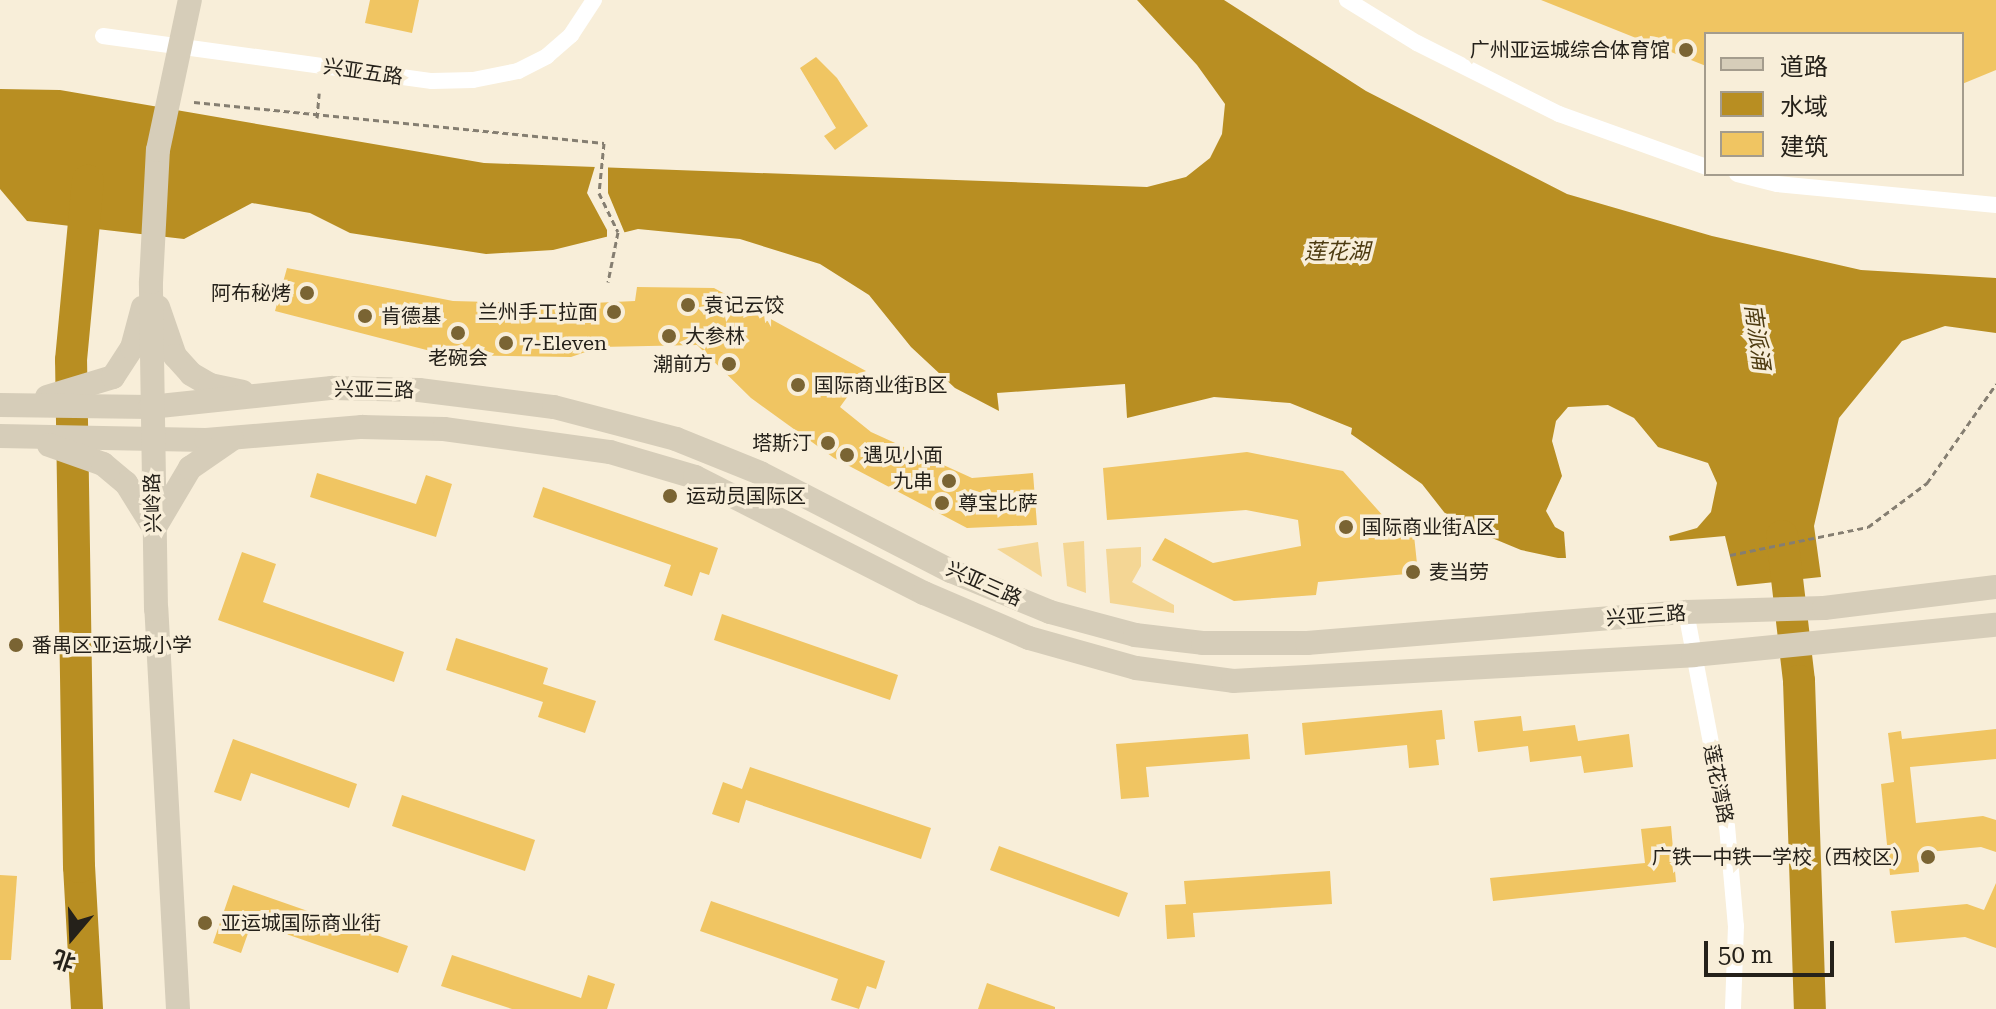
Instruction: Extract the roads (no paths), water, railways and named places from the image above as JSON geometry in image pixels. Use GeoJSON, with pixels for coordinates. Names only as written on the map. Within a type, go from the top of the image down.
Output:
{"type":"FeatureCollection","features":[{"type":"Feature","properties":{"kind":"street","name":"兴岭路"},"geometry":{"type":"LineString","coordinates":[[178,1009],[150,440],[151,282],[155,184],[167,89],[190,0]]}},
{"type":"Feature","properties":{"kind":"street","name":"兴亚五路"},"geometry":{"type":"LineString","coordinates":[[103,36],[432,81],[473,80],[518,71],[547,56],[571,35],[594,0]]}},
{"type":"Feature","properties":{"kind":"street"},"geometry":{"type":"LineString","coordinates":[[1347,0],[1417,43],[1559,114],[1704,166]]}},
{"type":"Feature","properties":{"kind":"street"},"geometry":{"type":"LineString","coordinates":[[1745,176],[1777,184],[1996,205]]}},
{"type":"Feature","properties":{"kind":"street"},"geometry":{"type":"LineString","coordinates":[[151,282],[175,356],[191,374],[210,385],[253,394]]}},
{"type":"Feature","properties":{"kind":"street"},"geometry":{"type":"LineString","coordinates":[[43,403],[104,384],[119,371],[132,348],[151,282]]}},
{"type":"Feature","properties":{"kind":"street"},"geometry":{"type":"LineString","coordinates":[[299,390],[304,430]]}},
{"type":"Feature","properties":{"kind":"street","name":"兴亚三路"},"geometry":{"type":"LineString","coordinates":[[9,405],[43,403],[150,407],[299,390],[419,390],[554,407],[676,439],[760,473],[991,589],[1135,635],[1203,643],[1307,643],[1686,612],[1824,608],[1996,587]]}},
{"type":"Feature","properties":{"kind":"street","name":"兴亚三路"},"geometry":{"type":"LineString","coordinates":[[43,440],[150,440],[304,430],[444,429],[610,452],[695,477],[970,615],[1080,654],[1165,673],[1233,681],[1356,678],[1693,655],[1996,625]]}},
{"type":"Feature","properties":{"kind":"street"},"geometry":{"type":"LineString","coordinates":[[154,529],[190,468],[238,435]]}},
{"type":"Feature","properties":{"kind":"street"},"geometry":{"type":"LineString","coordinates":[[8,436],[43,440],[103,464],[141,502],[154,529]]}},
{"type":"Feature","properties":{"kind":"street","name":"莲花湾路"},"geometry":{"type":"LineString","coordinates":[[1686,612],[1727,826],[1736,926],[1733,1009]]}},
{"type":"Feature","properties":{"kind":"water","name":"莲花湖"},"geometry":{"type":"Polygon","coordinates":[[[1137,0],[1224,0],[1366,91],[1567,194],[1712,236],[1861,270],[1996,278],[1996,333],[1945,326],[1902,341],[1839,418],[1814,526],[1821,577],[1737,586],[1725,536],[1670,541],[1669,536],[1697,528],[1711,512],[1717,483],[1708,463],[1658,447],[1634,418],[1608,405],[1568,407],[1556,421],[1552,441],[1562,476],[1546,511],[1555,527],[1564,532],[1566,558],[1558,558],[1521,550],[1451,521],[1422,484],[1351,434],[1352,428],[1290,403],[1214,397],[1127,418],[1125,384],[997,393],[999,411],[955,388],[911,347],[869,295],[820,264],[740,239],[638,229],[553,250],[486,254],[350,233],[310,213],[252,203],[184,239],[27,221],[0,189],[0,89],[60,90],[484,163],[1147,187],[1186,177],[1210,158],[1222,134],[1225,104],[1197,65],[1137,0]]]}},
{"type":"Feature","properties":{"kind":"waterway"},"geometry":{"type":"LineString","coordinates":[[87,1009],[79,867],[71,360],[88,181]]}},
{"type":"Feature","properties":{"kind":"waterway","name":"南派涌"},"geometry":{"type":"LineString","coordinates":[[1782,536],[1799,681],[1810,1009]]}},
{"type":"Feature","properties":{"kind":"place","name":"广州亚运城综合体育馆"},"geometry":{"type":"Point","coordinates":[1686,50]}},
{"type":"Feature","properties":{"kind":"place","name":"阿布秘烤"},"geometry":{"type":"Point","coordinates":[307,293]}},
{"type":"Feature","properties":{"kind":"place","name":"袁记云饺"},"geometry":{"type":"Point","coordinates":[688,305]}},
{"type":"Feature","properties":{"kind":"place","name":"兰州手工拉面"},"geometry":{"type":"Point","coordinates":[614,312]}},
{"type":"Feature","properties":{"kind":"place","name":"肯德基"},"geometry":{"type":"Point","coordinates":[365,316]}},
{"type":"Feature","properties":{"kind":"place","name":"老碗会"},"geometry":{"type":"Point","coordinates":[458,333]}},
{"type":"Feature","properties":{"kind":"place","name":"大参林"},"geometry":{"type":"Point","coordinates":[669,336]}},
{"type":"Feature","properties":{"kind":"place","name":"7-Eleven"},"geometry":{"type":"Point","coordinates":[506,343]}},
{"type":"Feature","properties":{"kind":"place","name":"潮前方"},"geometry":{"type":"Point","coordinates":[729,364]}},
{"type":"Feature","properties":{"kind":"place","name":"国际商业街B区"},"geometry":{"type":"Point","coordinates":[798,385]}},
{"type":"Feature","properties":{"kind":"place","name":"塔斯汀"},"geometry":{"type":"Point","coordinates":[828,443]}},
{"type":"Feature","properties":{"kind":"place","name":"遇见小面"},"geometry":{"type":"Point","coordinates":[847,455]}},
{"type":"Feature","properties":{"kind":"place","name":"九串"},"geometry":{"type":"Point","coordinates":[949,481]}},
{"type":"Feature","properties":{"kind":"place","name":"运动员国际区"},"geometry":{"type":"Point","coordinates":[670,496]}},
{"type":"Feature","properties":{"kind":"place","name":"尊宝比萨"},"geometry":{"type":"Point","coordinates":[942,503]}},
{"type":"Feature","properties":{"kind":"place","name":"国际商业街A区"},"geometry":{"type":"Point","coordinates":[1346,527]}},
{"type":"Feature","properties":{"kind":"place","name":"麦当劳"},"geometry":{"type":"Point","coordinates":[1413,572]}},
{"type":"Feature","properties":{"kind":"place","name":"番禺区亚运城小学"},"geometry":{"type":"Point","coordinates":[16,645]}},
{"type":"Feature","properties":{"kind":"place","name":"广铁一中铁一学校（西校区）"},"geometry":{"type":"Point","coordinates":[1928,857]}},
{"type":"Feature","properties":{"kind":"place","name":"亚运城国际商业街"},"geometry":{"type":"Point","coordinates":[205,923]}}]}
